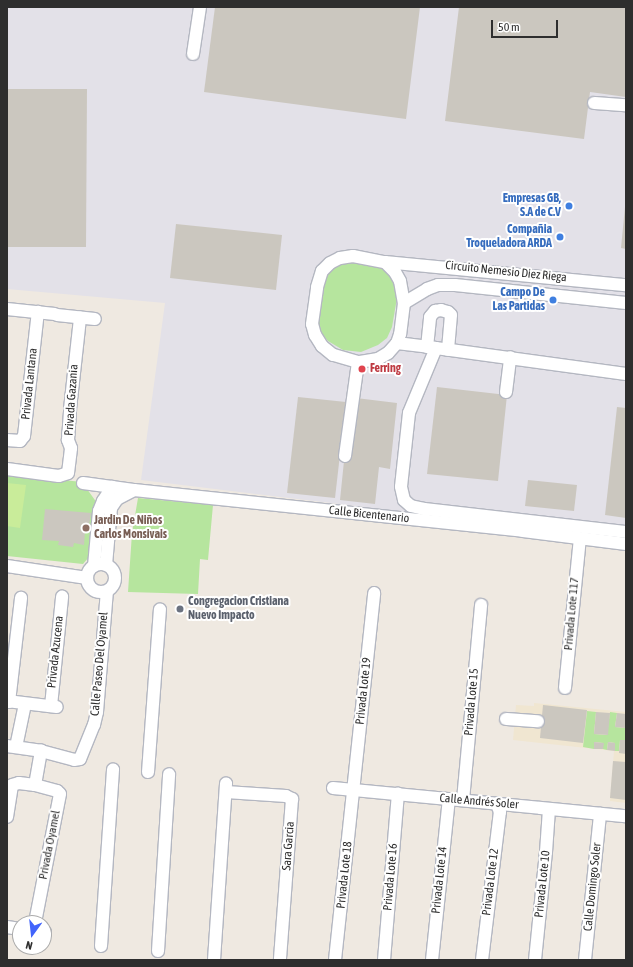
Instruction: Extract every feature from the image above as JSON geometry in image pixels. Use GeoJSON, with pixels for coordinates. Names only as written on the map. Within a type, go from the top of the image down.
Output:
{"type":"FeatureCollection","features":[{"type":"Feature","properties":{"kind":"street"},"geometry":{"type":"LineString","coordinates":[[193,54],[200,7]]}},
{"type":"Feature","properties":{"kind":"street"},"geometry":{"type":"LineString","coordinates":[[594,103],[626,105]]}},
{"type":"Feature","properties":{"kind":"street","name":"Circuito Nemesio Diez Riega"},"geometry":{"type":"LineString","coordinates":[[396,343],[388,353],[378,359],[358,362],[333,355],[322,346],[315,335],[312,324],[317,287],[322,271],[330,263],[340,258],[353,256],[375,258],[385,262],[626,285]]}},
{"type":"Feature","properties":{"kind":"street"},"geometry":{"type":"LineString","coordinates":[[385,262],[395,272],[400,281],[404,303],[400,334],[396,343],[510,357],[626,374]]}},
{"type":"Feature","properties":{"kind":"street"},"geometry":{"type":"LineString","coordinates":[[568,296],[570,279]]}},
{"type":"Feature","properties":{"kind":"street","name":"Circuito Nemesio Diez Riega"},"geometry":{"type":"LineString","coordinates":[[404,303],[427,289],[438,285],[455,285],[626,303]]}},
{"type":"Feature","properties":{"kind":"street"},"geometry":{"type":"LineString","coordinates":[[7,309],[95,319]]}},
{"type":"Feature","properties":{"kind":"street"},"geometry":{"type":"LineString","coordinates":[[448,350],[451,315],[448,312],[441,310],[435,311],[430,317],[431,348],[410,413],[401,487],[404,500],[411,506],[424,510],[626,532]]}},
{"type":"Feature","properties":{"kind":"street","name":"Privada Lantana"},"geometry":{"type":"LineString","coordinates":[[7,440],[20,441],[24,436],[38,312]]}},
{"type":"Feature","properties":{"kind":"street","name":"Privada Gazania"},"geometry":{"type":"LineString","coordinates":[[7,469],[59,476],[68,473],[72,448],[68,440],[70,409],[80,318]]}},
{"type":"Feature","properties":{"kind":"street"},"geometry":{"type":"LineString","coordinates":[[506,392],[510,357]]}},
{"type":"Feature","properties":{"kind":"street"},"geometry":{"type":"LineString","coordinates":[[345,456],[358,362]]}},
{"type":"Feature","properties":{"kind":"street","name":"Calle Bicentenario"},"geometry":{"type":"LineString","coordinates":[[83,483],[223,505],[626,544]]}},
{"type":"Feature","properties":{"kind":"street"},"geometry":{"type":"LineString","coordinates":[[94,566],[101,564],[112,569],[115,577],[113,585],[107,591],[102,592],[94,590],[88,582],[88,578],[94,566],[99,511],[103,501],[112,487]]}},
{"type":"Feature","properties":{"kind":"street"},"geometry":{"type":"LineString","coordinates":[[106,565],[111,508],[117,499],[134,490]]}},
{"type":"Feature","properties":{"kind":"street","name":"Privada Lote 117"},"geometry":{"type":"LineString","coordinates":[[565,688],[580,539]]}},
{"type":"Feature","properties":{"kind":"street"},"geometry":{"type":"LineString","coordinates":[[7,566],[88,578]]}},
{"type":"Feature","properties":{"kind":"street","name":"Calle Paseo Del Oyamel"},"geometry":{"type":"LineString","coordinates":[[41,751],[74,760],[80,759],[94,725],[97,712],[107,591]]}},
{"type":"Feature","properties":{"kind":"street","name":"Privada Lote 19"},"geometry":{"type":"LineString","coordinates":[[354,789],[374,593]]}},
{"type":"Feature","properties":{"kind":"street","name":"Privada Azucena"},"geometry":{"type":"LineString","coordinates":[[25,704],[54,707],[62,597]]}},
{"type":"Feature","properties":{"kind":"street"},"geometry":{"type":"LineString","coordinates":[[21,598],[8,702],[25,704],[12,746],[41,751],[36,785]]}},
{"type":"Feature","properties":{"kind":"street","name":"Privada Lote 15"},"geometry":{"type":"LineString","coordinates":[[463,800],[481,605]]}},
{"type":"Feature","properties":{"kind":"street"},"geometry":{"type":"LineString","coordinates":[[148,772],[160,609]]}},
{"type":"Feature","properties":{"kind":"street"},"geometry":{"type":"LineString","coordinates":[[506,719],[538,721]]}},
{"type":"Feature","properties":{"kind":"street"},"geometry":{"type":"LineString","coordinates":[[102,946],[113,769]]}},
{"type":"Feature","properties":{"kind":"street"},"geometry":{"type":"LineString","coordinates":[[158,951],[169,774]]}},
{"type":"Feature","properties":{"kind":"street","name":"Privada Oyamel"},"geometry":{"type":"LineString","coordinates":[[7,817],[12,785],[19,783],[36,785],[57,791],[60,796],[37,915]]}},
{"type":"Feature","properties":{"kind":"street","name":"Sara Garcia"},"geometry":{"type":"LineString","coordinates":[[214,960],[226,787],[286,796],[292,799],[280,960]]}},
{"type":"Feature","properties":{"kind":"street","name":"Calle Andrés Soler"},"geometry":{"type":"LineString","coordinates":[[333,788],[626,816]]}},
{"type":"Feature","properties":{"kind":"street","name":"Privada Lote 18"},"geometry":{"type":"LineString","coordinates":[[335,960],[354,789]]}},
{"type":"Feature","properties":{"kind":"street","name":"Privada Lote 16"},"geometry":{"type":"LineString","coordinates":[[384,960],[398,794]]}},
{"type":"Feature","properties":{"kind":"street","name":"Privada Lote 14"},"geometry":{"type":"LineString","coordinates":[[432,960],[449,799]]}},
{"type":"Feature","properties":{"kind":"street","name":"Privada Lote 12"},"geometry":{"type":"LineString","coordinates":[[482,960],[500,812],[497,804]]}},
{"type":"Feature","properties":{"kind":"street","name":"Privada Lote 10"},"geometry":{"type":"LineString","coordinates":[[535,960],[549,809]]}},
{"type":"Feature","properties":{"kind":"street","name":"Calle Domingo Soler"},"geometry":{"type":"LineString","coordinates":[[585,960],[600,814]]}},
{"type":"Feature","properties":{"kind":"shaded area"},"geometry":{"type":"Polygon","coordinates":[[[7,7],[626,7],[626,536],[389,510],[141,480],[165,303],[7,289],[7,7]]]}},
{"type":"Feature","properties":{"kind":"shaded area"},"geometry":{"type":"Polygon","coordinates":[[[534,703],[626,712],[626,803],[610,801],[614,751],[513,740],[516,705],[534,706],[534,703]]]}},
{"type":"Feature","properties":{"kind":"green space"},"geometry":{"type":"Polygon","coordinates":[[[348,258],[386,267],[394,280],[397,298],[392,327],[387,338],[378,345],[361,352],[343,350],[328,341],[322,334],[317,317],[317,305],[327,270],[348,258]]]}},
{"type":"Feature","properties":{"kind":"green space"},"geometry":{"type":"Polygon","coordinates":[[[7,474],[82,482],[97,503],[89,557],[83,564],[7,556],[7,474]]]}},
{"type":"Feature","properties":{"kind":"green space"},"geometry":{"type":"Polygon","coordinates":[[[7,483],[26,485],[20,528],[7,526],[7,483]]]}},
{"type":"Feature","properties":{"kind":"green space"},"geometry":{"type":"Polygon","coordinates":[[[138,498],[213,505],[208,560],[200,559],[198,594],[128,592],[132,533],[138,498]]]}},
{"type":"Feature","properties":{"kind":"green space"},"geometry":{"type":"Polygon","coordinates":[[[587,711],[596,712],[594,734],[607,735],[610,712],[617,713],[615,727],[626,728],[626,740],[620,740],[619,751],[615,751],[615,743],[608,742],[607,750],[603,749],[603,743],[594,742],[594,749],[583,747],[587,711]]]}},
{"type":"Feature","properties":{"kind":"building"},"geometry":{"type":"Polygon","coordinates":[[[215,7],[420,7],[406,119],[204,92],[215,7]]]}},
{"type":"Feature","properties":{"kind":"building"},"geometry":{"type":"Polygon","coordinates":[[[459,7],[626,7],[626,97],[590,92],[584,139],[445,121],[459,7]]]}},
{"type":"Feature","properties":{"kind":"building"},"geometry":{"type":"Polygon","coordinates":[[[7,89],[87,89],[86,247],[7,247],[7,89]]]}},
{"type":"Feature","properties":{"kind":"building"},"geometry":{"type":"Polygon","coordinates":[[[626,207],[626,249],[621,248],[626,207]]]}},
{"type":"Feature","properties":{"kind":"building"},"geometry":{"type":"Polygon","coordinates":[[[176,224],[282,235],[276,290],[170,278],[176,224]]]}},
{"type":"Feature","properties":{"kind":"building"},"geometry":{"type":"Polygon","coordinates":[[[437,387],[507,395],[498,481],[427,474],[437,387]]]}},
{"type":"Feature","properties":{"kind":"building"},"geometry":{"type":"Polygon","coordinates":[[[298,397],[346,402],[335,498],[287,493],[298,397]]]}},
{"type":"Feature","properties":{"kind":"building"},"geometry":{"type":"Polygon","coordinates":[[[356,398],[397,403],[390,469],[379,467],[375,504],[340,500],[344,461],[349,461],[356,398]]]}},
{"type":"Feature","properties":{"kind":"building"},"geometry":{"type":"Polygon","coordinates":[[[617,407],[626,408],[626,518],[605,515],[617,407]]]}},
{"type":"Feature","properties":{"kind":"building"},"geometry":{"type":"Polygon","coordinates":[[[528,480],[577,485],[574,511],[525,506],[528,480]]]}},
{"type":"Feature","properties":{"kind":"building","name":"Jardin De Niños Carlos Monsivais"},"geometry":{"type":"Polygon","coordinates":[[[45,509],[91,513],[88,532],[85,532],[84,545],[74,543],[73,547],[58,545],[59,541],[42,540],[45,509]]]}},
{"type":"Feature","properties":{"kind":"building"},"geometry":{"type":"Polygon","coordinates":[[[543,705],[587,710],[583,743],[540,738],[543,705]]]}},
{"type":"Feature","properties":{"kind":"building"},"geometry":{"type":"Polygon","coordinates":[[[596,712],[610,713],[608,735],[594,734],[596,712]]]}},
{"type":"Feature","properties":{"kind":"building"},"geometry":{"type":"Polygon","coordinates":[[[617,713],[626,714],[626,728],[615,727],[617,713]]]}},
{"type":"Feature","properties":{"kind":"building"},"geometry":{"type":"Polygon","coordinates":[[[620,740],[626,740],[626,754],[619,753],[620,740]]]}},
{"type":"Feature","properties":{"kind":"building"},"geometry":{"type":"Polygon","coordinates":[[[594,742],[604,743],[603,749],[594,749],[594,742]]]}},
{"type":"Feature","properties":{"kind":"building"},"geometry":{"type":"Polygon","coordinates":[[[608,742],[615,743],[615,751],[607,750],[608,742]]]}},
{"type":"Feature","properties":{"kind":"building"},"geometry":{"type":"Polygon","coordinates":[[[613,761],[626,762],[626,800],[610,798],[613,761]]]}},
{"type":"Feature","properties":{"kind":"place","name":"Empresas GB, S.A de C.V"},"geometry":{"type":"Point","coordinates":[569,206]}},
{"type":"Feature","properties":{"kind":"place","name":"Compañia Troqueladora ARDA"},"geometry":{"type":"Point","coordinates":[560,237]}},
{"type":"Feature","properties":{"kind":"place","name":"Campo De Las Partidas"},"geometry":{"type":"Point","coordinates":[553,300]}},
{"type":"Feature","properties":{"kind":"place","name":"Ferring"},"geometry":{"type":"Point","coordinates":[362,369]}},
{"type":"Feature","properties":{"kind":"place","name":"Jardin De Niños Carlos Monsivais"},"geometry":{"type":"Point","coordinates":[86,528]}},
{"type":"Feature","properties":{"kind":"place","name":"Congregacion Cristiana Nuevo Impacto"},"geometry":{"type":"Point","coordinates":[180,609]}}]}
